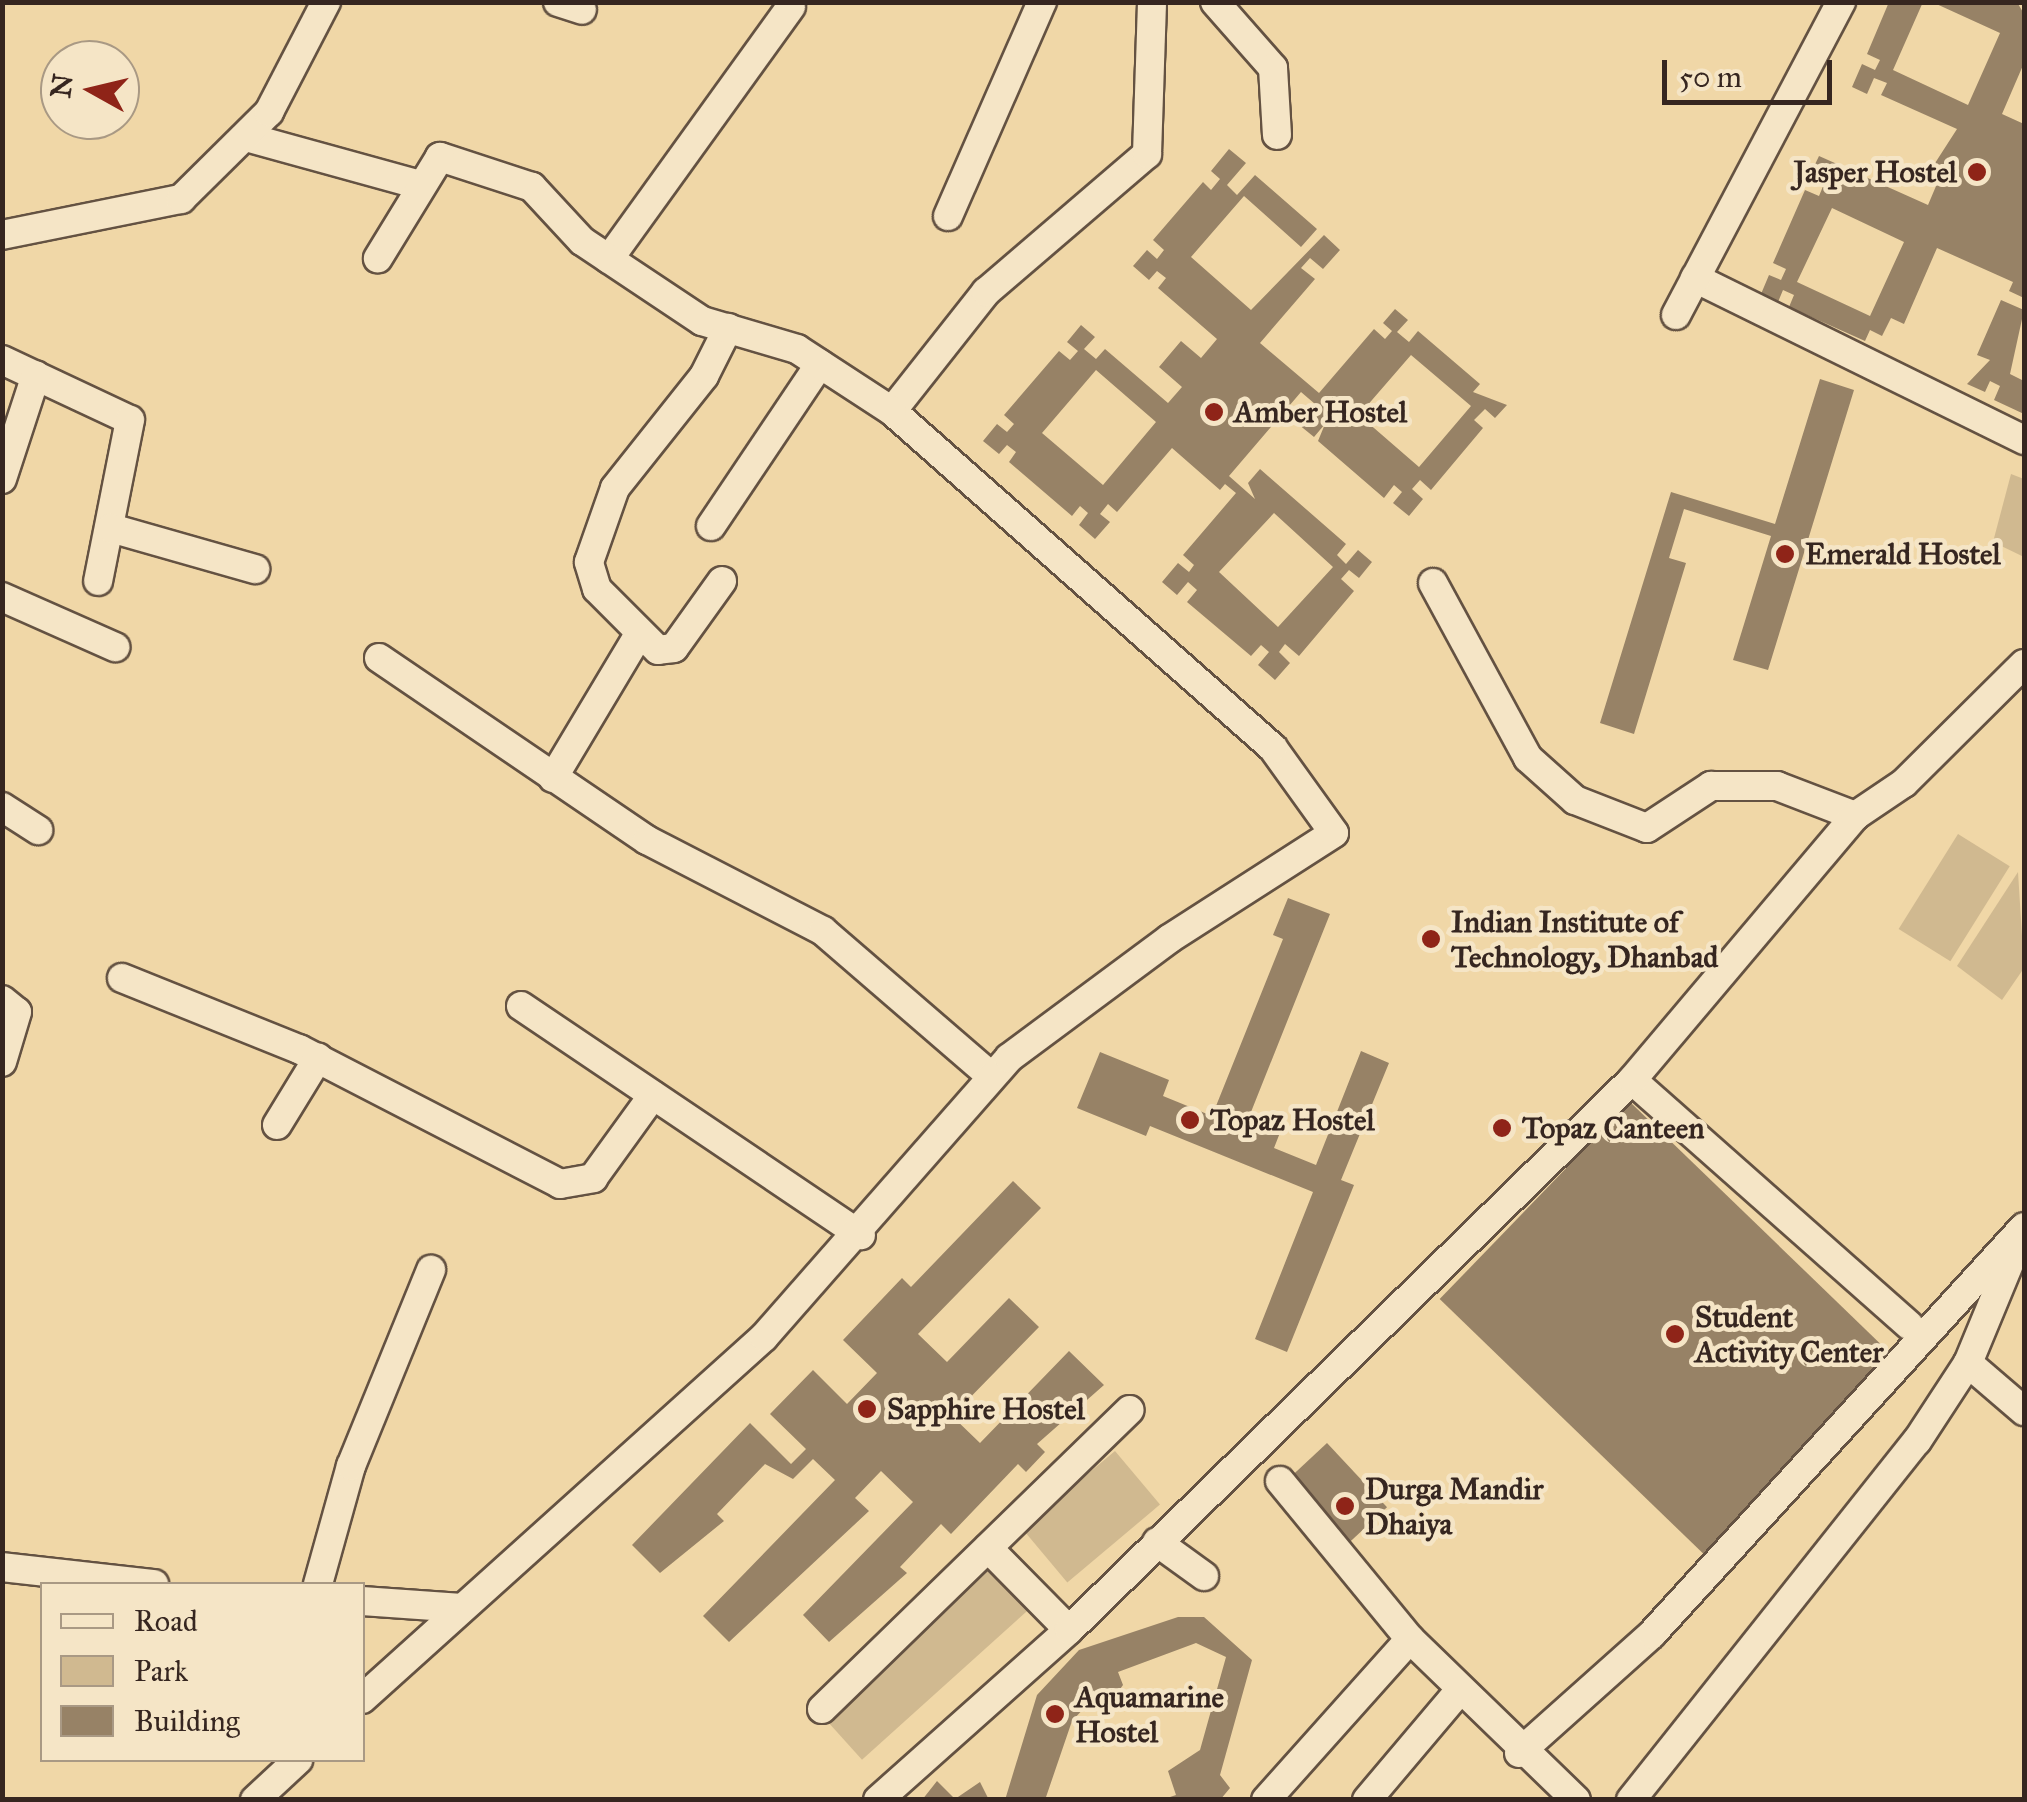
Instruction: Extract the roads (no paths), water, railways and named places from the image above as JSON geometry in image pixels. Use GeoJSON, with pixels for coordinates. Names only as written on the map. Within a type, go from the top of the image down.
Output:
{"type":"FeatureCollection","features":[{"type":"Feature","properties":{"kind":"street"},"geometry":{"type":"LineString","coordinates":[[2,235],[115,206],[168,208],[246,137],[295,70],[326,2]]}},
{"type":"Feature","properties":{"kind":"street"},"geometry":{"type":"LineString","coordinates":[[948,216],[1042,2]]}},
{"type":"Feature","properties":{"kind":"street"},"geometry":{"type":"LineString","coordinates":[[892,411],[986,292],[1147,154],[1152,2]]}},
{"type":"Feature","properties":{"kind":"street"},"geometry":{"type":"LineString","coordinates":[[1214,2],[1273,68],[1277,135]]}},
{"type":"Feature","properties":{"kind":"street"},"geometry":{"type":"LineString","coordinates":[[1676,315],[1841,2]]}},
{"type":"Feature","properties":{"kind":"street"},"geometry":{"type":"LineString","coordinates":[[608,259],[791,7]]}},
{"type":"Feature","properties":{"kind":"street"},"geometry":{"type":"LineString","coordinates":[[246,137],[417,184]]}},
{"type":"Feature","properties":{"kind":"street"},"geometry":{"type":"LineString","coordinates":[[365,1696],[764,1337],[861,1235],[992,1077],[1169,939],[1334,833],[1274,748],[892,411],[820,364],[728,328],[608,259],[532,187],[454,155],[440,157],[417,184],[378,258]]}},
{"type":"Feature","properties":{"kind":"street"},"geometry":{"type":"LineString","coordinates":[[1696,278],[2024,440]]}},
{"type":"Feature","properties":{"kind":"street"},"geometry":{"type":"LineString","coordinates":[[722,581],[674,648],[658,650],[638,636],[590,576],[592,540],[621,479],[704,376],[728,328]]}},
{"type":"Feature","properties":{"kind":"street"},"geometry":{"type":"LineString","coordinates":[[2,360],[130,420],[98,581]]}},
{"type":"Feature","properties":{"kind":"street"},"geometry":{"type":"LineString","coordinates":[[711,526],[820,364]]}},
{"type":"Feature","properties":{"kind":"street"},"geometry":{"type":"LineString","coordinates":[[2,479],[36,375]]}},
{"type":"Feature","properties":{"kind":"street"},"geometry":{"type":"LineString","coordinates":[[111,528],[254,569]]}},
{"type":"Feature","properties":{"kind":"street"},"geometry":{"type":"LineString","coordinates":[[1433,583],[1528,758],[1575,800],[1646,828],[1712,786],[1777,786],[1855,816]]}},
{"type":"Feature","properties":{"kind":"street"},"geometry":{"type":"LineString","coordinates":[[2,597],[114,646]]}},
{"type":"Feature","properties":{"kind":"street"},"geometry":{"type":"LineString","coordinates":[[553,778],[638,636]]}},
{"type":"Feature","properties":{"kind":"street"},"geometry":{"type":"LineString","coordinates":[[379,658],[647,840],[823,930],[992,1077]]}},
{"type":"Feature","properties":{"kind":"street"},"geometry":{"type":"LineString","coordinates":[[878,1800],[1070,1630],[1632,1080],[1855,816],[1904,783],[2024,664]]}},
{"type":"Feature","properties":{"kind":"street"},"geometry":{"type":"LineString","coordinates":[[2,808],[38,830]]}},
{"type":"Feature","properties":{"kind":"street"},"geometry":{"type":"LineString","coordinates":[[122,978],[318,1058],[576,1187],[593,1178],[653,1095]]}},
{"type":"Feature","properties":{"kind":"street"},"geometry":{"type":"LineString","coordinates":[[2,1000],[18,1012],[2,1062]]}},
{"type":"Feature","properties":{"kind":"street"},"geometry":{"type":"LineString","coordinates":[[520,1006],[861,1235]]}},
{"type":"Feature","properties":{"kind":"street"},"geometry":{"type":"LineString","coordinates":[[277,1125],[318,1058]]}},
{"type":"Feature","properties":{"kind":"street"},"geometry":{"type":"LineString","coordinates":[[1632,1080],[1909,1325]]}},
{"type":"Feature","properties":{"kind":"street"},"geometry":{"type":"LineString","coordinates":[[1519,1753],[1652,1634],[2024,1228],[1968,1363],[1917,1441],[1632,1800]]}},
{"type":"Feature","properties":{"kind":"street"},"geometry":{"type":"LineString","coordinates":[[319,1582],[351,1466],[430,1270]]}},
{"type":"Feature","properties":{"kind":"street"},"geometry":{"type":"LineString","coordinates":[[1968,1363],[2024,1411]]}},
{"type":"Feature","properties":{"kind":"street"},"geometry":{"type":"LineString","coordinates":[[822,1709],[1130,1410]]}},
{"type":"Feature","properties":{"kind":"street"},"geometry":{"type":"LineString","coordinates":[[1280,1481],[1410,1639],[1519,1753],[1576,1800]]}},
{"type":"Feature","properties":{"kind":"street"},"geometry":{"type":"LineString","coordinates":[[1156,1542],[1204,1576]]}},
{"type":"Feature","properties":{"kind":"street"},"geometry":{"type":"LineString","coordinates":[[988,1548],[1070,1630]]}},
{"type":"Feature","properties":{"kind":"street"},"geometry":{"type":"LineString","coordinates":[[2,1566],[137,1582]]}},
{"type":"Feature","properties":{"kind":"street"},"geometry":{"type":"LineString","coordinates":[[365,1601],[462,1608]]}},
{"type":"Feature","properties":{"kind":"street"},"geometry":{"type":"LineString","coordinates":[[1266,1800],[1410,1639]]}},
{"type":"Feature","properties":{"kind":"street"},"geometry":{"type":"LineString","coordinates":[[1367,1800],[1460,1691]]}},
{"type":"Feature","properties":{"kind":"street"},"geometry":{"type":"LineString","coordinates":[[255,1800],[296,1762]]}},
{"type":"Feature","properties":{"kind":"place","name":"Jasper Hostel"},"geometry":{"type":"Point","coordinates":[1977,172]}},
{"type":"Feature","properties":{"kind":"place","name":"Amber Hostel"},"geometry":{"type":"Point","coordinates":[1214,412]}},
{"type":"Feature","properties":{"kind":"place","name":"Emerald Hostel"},"geometry":{"type":"Point","coordinates":[1785,554]}},
{"type":"Feature","properties":{"kind":"place","name":"Indian Institute of Technology, Dhanbad"},"geometry":{"type":"Point","coordinates":[1431,939]}},
{"type":"Feature","properties":{"kind":"place","name":"Topaz Hostel"},"geometry":{"type":"Point","coordinates":[1190,1120]}},
{"type":"Feature","properties":{"kind":"place","name":"Topaz Canteen"},"geometry":{"type":"Point","coordinates":[1502,1128]}},
{"type":"Feature","properties":{"kind":"place","name":"Student Activity Center"},"geometry":{"type":"Point","coordinates":[1675,1334]}},
{"type":"Feature","properties":{"kind":"place","name":"Sapphire Hostel"},"geometry":{"type":"Point","coordinates":[867,1409]}},
{"type":"Feature","properties":{"kind":"place","name":"Durga Mandir Dhaiya"},"geometry":{"type":"Point","coordinates":[1345,1506]}},
{"type":"Feature","properties":{"kind":"place","name":"Aquamarine Hostel"},"geometry":{"type":"Point","coordinates":[1055,1714]}}]}
